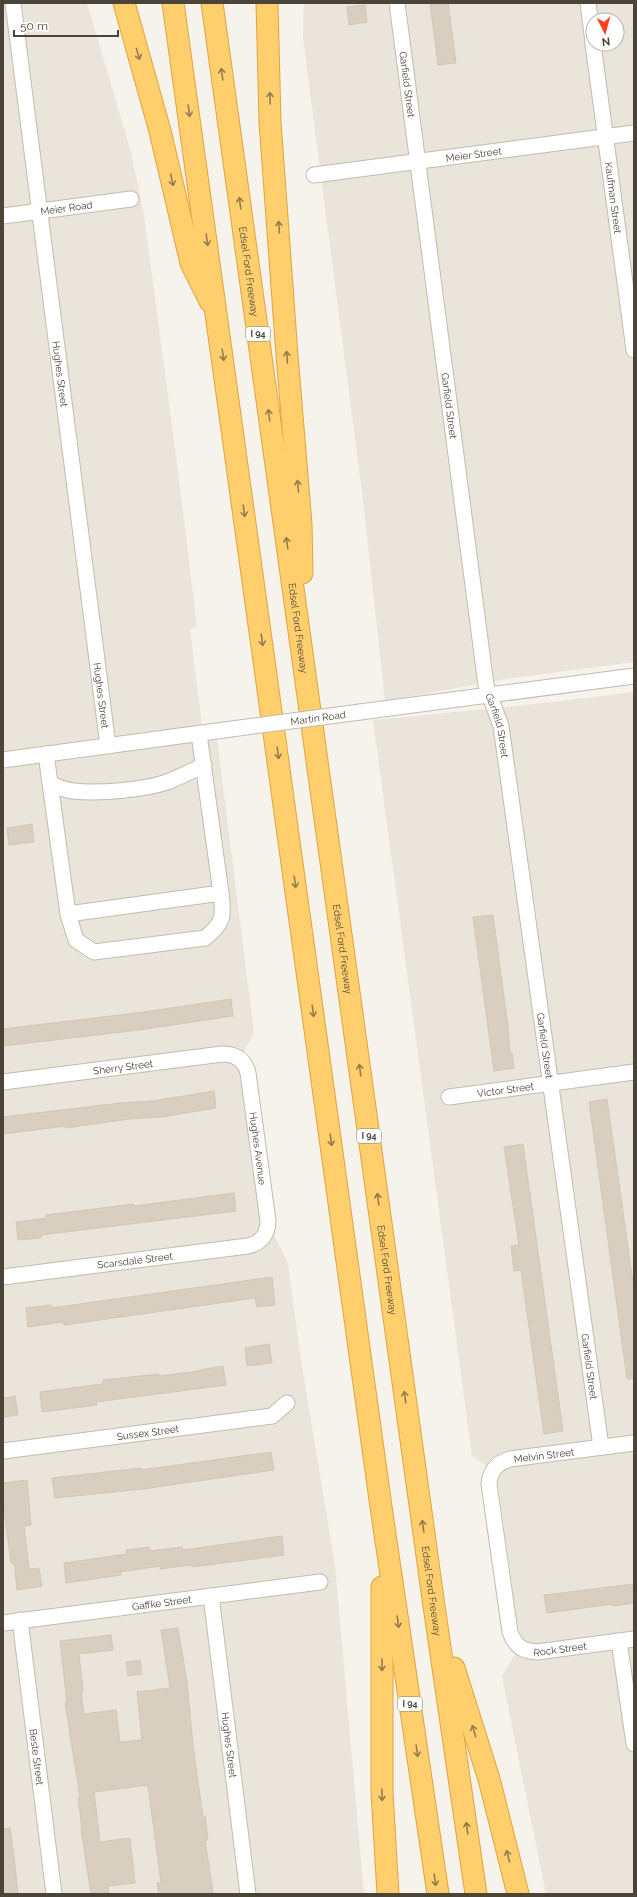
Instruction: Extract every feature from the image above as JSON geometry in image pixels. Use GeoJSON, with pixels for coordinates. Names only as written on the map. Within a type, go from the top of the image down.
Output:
{"type":"FeatureCollection","features":[{"type":"Feature","properties":{"kind":"highway"},"geometry":{"type":"LineString","coordinates":[[124,3],[160,131],[191,263],[218,317]]}},
{"type":"Feature","properties":{"kind":"highway","name":"I 94"},"geometry":{"type":"LineString","coordinates":[[173,3],[218,317],[382,1514],[438,1894]]}},
{"type":"Feature","properties":{"kind":"highway","name":"Edsel Ford Freeway"},"geometry":{"type":"LineString","coordinates":[[212,3],[434,1606],[476,1894]]}},
{"type":"Feature","properties":{"kind":"highway"},"geometry":{"type":"LineString","coordinates":[[267,3],[270,122],[301,524],[303,665]]}},
{"type":"Feature","properties":{"kind":"highway"},"geometry":{"type":"LineString","coordinates":[[382,1514],[382,1792],[388,1894]]}},
{"type":"Feature","properties":{"kind":"highway"},"geometry":{"type":"LineString","coordinates":[[434,1606],[489,1780],[518,1894]]}},
{"type":"Feature","properties":{"kind":"street","name":"Hughes Street"},"geometry":{"type":"LineString","coordinates":[[13,3],[108,746]]}},
{"type":"Feature","properties":{"kind":"street","name":"Garfield Street"},"geometry":{"type":"LineString","coordinates":[[397,3],[486,685],[501,726],[601,1447]]}},
{"type":"Feature","properties":{"kind":"street","name":"Kaufman Street"},"geometry":{"type":"LineString","coordinates":[[594,52],[634,350]]}},
{"type":"Feature","properties":{"kind":"street","name":"Meier Street"},"geometry":{"type":"LineString","coordinates":[[314,175],[418,163],[634,133]]}},
{"type":"Feature","properties":{"kind":"street","name":"Meier Road"},"geometry":{"type":"LineString","coordinates":[[3,216],[131,199]]}},
{"type":"Feature","properties":{"kind":"street","name":"Martin Road"},"geometry":{"type":"LineString","coordinates":[[3,760],[634,676]]}},
{"type":"Feature","properties":{"kind":"street"},"geometry":{"type":"LineString","coordinates":[[46,754],[68,914],[76,940],[94,952],[205,938],[215,930],[224,915],[200,734]]}},
{"type":"Feature","properties":{"kind":"street"},"geometry":{"type":"LineString","coordinates":[[50,783],[58,788],[72,791],[94,792],[139,787],[166,782],[204,765]]}},
{"type":"Feature","properties":{"kind":"street"},"geometry":{"type":"LineString","coordinates":[[68,914],[221,894]]}},
{"type":"Feature","properties":{"kind":"street","name":"Sherry Street"},"geometry":{"type":"LineString","coordinates":[[3,1082],[222,1054],[235,1056],[242,1060]]}},
{"type":"Feature","properties":{"kind":"street","name":"Hughes Avenue"},"geometry":{"type":"LineString","coordinates":[[242,1060],[248,1073],[268,1221],[267,1231],[264,1236]]}},
{"type":"Feature","properties":{"kind":"street","name":"Victor Street"},"geometry":{"type":"LineString","coordinates":[[449,1097],[634,1072]]}},
{"type":"Feature","properties":{"kind":"street","name":"Scarsdale Street"},"geometry":{"type":"LineString","coordinates":[[3,1277],[248,1246],[256,1244],[264,1236]]}},
{"type":"Feature","properties":{"kind":"street","name":"Sussex Street"},"geometry":{"type":"LineString","coordinates":[[3,1451],[272,1416],[287,1403]]}},
{"type":"Feature","properties":{"kind":"street","name":"Melvin Street"},"geometry":{"type":"LineString","coordinates":[[502,1573],[489,1478],[495,1466],[510,1459],[634,1443]]}},
{"type":"Feature","properties":{"kind":"street","name":"Rock Street"},"geometry":{"type":"LineString","coordinates":[[502,1573],[510,1632],[514,1642],[521,1649],[529,1652],[627,1640]]}},
{"type":"Feature","properties":{"kind":"street","name":"Gaffke Street"},"geometry":{"type":"LineString","coordinates":[[3,1623],[320,1582]]}},
{"type":"Feature","properties":{"kind":"street","name":"Hughes Street"},"geometry":{"type":"LineString","coordinates":[[211,1596],[248,1894]]}},
{"type":"Feature","properties":{"kind":"street","name":"Beste Street"},"geometry":{"type":"LineString","coordinates":[[20,1620],[54,1894]]}},
{"type":"Feature","properties":{"kind":"street"},"geometry":{"type":"LineString","coordinates":[[627,1640],[634,1744]]}},
{"type":"Feature","properties":{"kind":"shaded area"},"geometry":{"type":"Polygon","coordinates":[[[3,3],[87,3],[131,152],[144,215],[178,471],[197,627],[190,630],[202,726],[3,753],[3,3]]]}},
{"type":"Feature","properties":{"kind":"shaded area"},"geometry":{"type":"Polygon","coordinates":[[[304,3],[634,3],[634,662],[506,679],[385,701],[363,500],[303,38],[304,3]]]}},
{"type":"Feature","properties":{"kind":"shaded area"},"geometry":{"type":"Polygon","coordinates":[[[634,692],[634,1894],[546,1894],[502,1676],[523,1641],[518,1629],[498,1483],[500,1475],[472,1456],[373,720],[527,705],[634,692]]]}},
{"type":"Feature","properties":{"kind":"shaded area"},"geometry":{"type":"Polygon","coordinates":[[[217,738],[254,1033],[236,1066],[239,1072],[242,1088],[260,1230],[275,1237],[288,1263],[300,1354],[335,1565],[364,1894],[3,1894],[3,766],[217,738]]]}},
{"type":"Feature","properties":{"kind":"building"},"geometry":{"type":"Polygon","coordinates":[[[430,3],[448,3],[456,63],[438,65],[430,3]]]}},
{"type":"Feature","properties":{"kind":"building"},"geometry":{"type":"Polygon","coordinates":[[[365,5],[367,22],[349,25],[347,7],[365,5]]]}},
{"type":"Feature","properties":{"kind":"building"},"geometry":{"type":"Polygon","coordinates":[[[32,824],[34,842],[9,845],[7,828],[32,824]]]}},
{"type":"Feature","properties":{"kind":"building"},"geometry":{"type":"Polygon","coordinates":[[[493,915],[508,1026],[510,1053],[512,1053],[514,1068],[494,1071],[473,917],[493,915]]]}},
{"type":"Feature","properties":{"kind":"building"},"geometry":{"type":"Polygon","coordinates":[[[231,999],[233,1016],[139,1030],[3,1046],[3,1029],[144,1012],[231,999]]]}},
{"type":"Feature","properties":{"kind":"building"},"geometry":{"type":"Polygon","coordinates":[[[214,1091],[216,1108],[161,1117],[129,1119],[66,1128],[66,1126],[3,1134],[3,1117],[120,1103],[152,1101],[214,1091]]]}},
{"type":"Feature","properties":{"kind":"building"},"geometry":{"type":"Polygon","coordinates":[[[607,1099],[634,1289],[634,1379],[627,1379],[589,1102],[607,1099]]]}},
{"type":"Feature","properties":{"kind":"building"},"geometry":{"type":"Polygon","coordinates":[[[523,1144],[563,1431],[544,1434],[521,1270],[514,1271],[511,1246],[519,1245],[504,1147],[523,1144]]]}},
{"type":"Feature","properties":{"kind":"building"},"geometry":{"type":"Polygon","coordinates":[[[234,1193],[236,1211],[41,1235],[41,1238],[18,1240],[16,1222],[46,1218],[46,1215],[134,1204],[134,1206],[234,1193]]]}},
{"type":"Feature","properties":{"kind":"building"},"geometry":{"type":"Polygon","coordinates":[[[272,1277],[275,1305],[257,1307],[255,1298],[64,1325],[63,1322],[28,1327],[26,1308],[51,1305],[51,1308],[272,1277]]]}},
{"type":"Feature","properties":{"kind":"building"},"geometry":{"type":"Polygon","coordinates":[[[269,1344],[272,1363],[247,1366],[245,1348],[269,1344]]]}},
{"type":"Feature","properties":{"kind":"building"},"geometry":{"type":"Polygon","coordinates":[[[223,1366],[226,1385],[96,1402],[97,1405],[42,1412],[40,1392],[103,1384],[103,1380],[159,1374],[159,1376],[199,1371],[223,1366]]]}},
{"type":"Feature","properties":{"kind":"building"},"geometry":{"type":"Polygon","coordinates":[[[15,1396],[18,1415],[3,1417],[3,1398],[15,1396]]]}},
{"type":"Feature","properties":{"kind":"building"},"geometry":{"type":"Polygon","coordinates":[[[271,1452],[274,1470],[143,1489],[55,1498],[52,1478],[141,1468],[141,1470],[271,1452]]]}},
{"type":"Feature","properties":{"kind":"building"},"geometry":{"type":"Polygon","coordinates":[[[27,1480],[31,1525],[24,1526],[29,1569],[39,1568],[42,1586],[17,1590],[14,1563],[11,1563],[4,1510],[3,1483],[27,1480]]]}},
{"type":"Feature","properties":{"kind":"building"},"geometry":{"type":"Polygon","coordinates":[[[282,1536],[284,1555],[193,1567],[192,1565],[160,1569],[160,1566],[120,1572],[121,1575],[66,1583],[64,1563],[127,1554],[126,1550],[149,1547],[150,1551],[182,1547],[183,1550],[282,1536]]]}},
{"type":"Feature","properties":{"kind":"building"},"geometry":{"type":"Polygon","coordinates":[[[634,1584],[634,1603],[613,1606],[613,1604],[547,1613],[544,1595],[634,1584]]]}},
{"type":"Feature","properties":{"kind":"building"},"geometry":{"type":"Polygon","coordinates":[[[178,1628],[187,1682],[193,1745],[203,1817],[205,1816],[208,1840],[205,1840],[213,1892],[212,1894],[159,1894],[157,1883],[161,1883],[148,1785],[94,1792],[100,1842],[130,1838],[135,1883],[108,1886],[109,1894],[91,1894],[81,1829],[78,1797],[80,1797],[65,1703],[67,1703],[60,1641],[111,1635],[113,1650],[79,1654],[84,1714],[116,1710],[120,1742],[142,1740],[137,1692],[170,1688],[161,1630],[178,1628]]]}},
{"type":"Feature","properties":{"kind":"building"},"geometry":{"type":"Polygon","coordinates":[[[140,1660],[142,1674],[128,1676],[126,1662],[140,1660]]]}},
{"type":"Feature","properties":{"kind":"building"},"geometry":{"type":"Polygon","coordinates":[[[10,1828],[18,1894],[3,1894],[3,1829],[10,1828]]]}}]}
